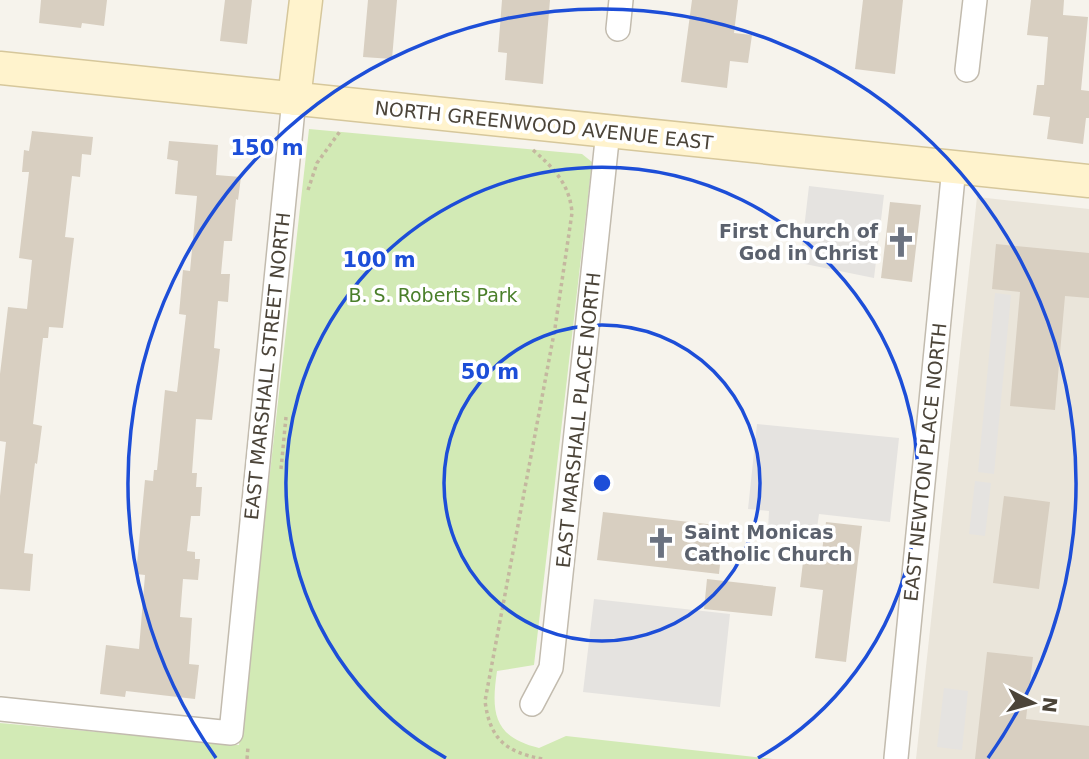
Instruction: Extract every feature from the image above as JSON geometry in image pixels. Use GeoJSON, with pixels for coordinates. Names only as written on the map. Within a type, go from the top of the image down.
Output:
{"type":"FeatureCollection","features":[{"type":"Feature","properties":{"kind":"street","name":"EAST MARSHALL STREET NORTH"},"geometry":{"type":"LineString","coordinates":[[0,709],[231,733],[306,0]]}},
{"type":"Feature","properties":{"kind":"street"},"geometry":{"type":"LineString","coordinates":[[618,29],[621,0]]}},
{"type":"Feature","properties":{"kind":"street"},"geometry":{"type":"LineString","coordinates":[[967,69],[975,0]]}},
{"type":"Feature","properties":{"kind":"street","name":"NORTH GREENWOOD AVENUE EAST"},"geometry":{"type":"LineString","coordinates":[[0,68],[1089,181]]}},
{"type":"Feature","properties":{"kind":"street","name":"EAST MARSHALL PLACE NORTH"},"geometry":{"type":"LineString","coordinates":[[532,704],[551,668],[608,131]]}},
{"type":"Feature","properties":{"kind":"street","name":"EAST NEWTON PLACE NORTH"},"geometry":{"type":"LineString","coordinates":[[896,758],[954,167]]}},
{"type":"Feature","properties":{"kind":"path"},"geometry":{"type":"LineString","coordinates":[[531,149],[549,164],[561,180],[571,197],[572,213],[555,328],[485,701],[487,717],[502,744],[517,753],[542,759]]}},
{"type":"Feature","properties":{"kind":"shaded area"},"geometry":{"type":"Polygon","coordinates":[[[809,186],[884,195],[874,278],[800,263],[809,186]]]}},
{"type":"Feature","properties":{"kind":"shaded area"},"geometry":{"type":"Polygon","coordinates":[[[977,197],[1089,209],[1089,759],[916,759],[977,197]]]}},
{"type":"Feature","properties":{"kind":"shaded area"},"geometry":{"type":"Polygon","coordinates":[[[995,293],[1011,295],[994,474],[978,472],[995,293]]]}},
{"type":"Feature","properties":{"kind":"shaded area"},"geometry":{"type":"Polygon","coordinates":[[[757,424],[899,438],[890,522],[819,514],[816,535],[768,530],[769,511],[748,509],[757,424]]]}},
{"type":"Feature","properties":{"kind":"shaded area"},"geometry":{"type":"Polygon","coordinates":[[[975,481],[991,483],[985,536],[969,534],[975,481]]]}},
{"type":"Feature","properties":{"kind":"shaded area"},"geometry":{"type":"Polygon","coordinates":[[[594,599],[730,614],[720,707],[583,692],[594,599]]]}},
{"type":"Feature","properties":{"kind":"shaded area"},"geometry":{"type":"Polygon","coordinates":[[[944,688],[968,691],[962,750],[937,747],[944,688]]]}},
{"type":"Feature","properties":{"kind":"green space","name":"B. S. Roberts Park"},"geometry":{"type":"Polygon","coordinates":[[[309,129],[582,154],[592,162],[534,665],[497,671],[495,699],[499,721],[512,737],[539,748],[566,736],[773,759],[0,759],[0,723],[239,745],[309,129]]]}},
{"type":"Feature","properties":{"kind":"building"},"geometry":{"type":"Polygon","coordinates":[[[41,0],[107,0],[104,26],[82,23],[81,28],[39,23],[41,0]]]}},
{"type":"Feature","properties":{"kind":"building"},"geometry":{"type":"Polygon","coordinates":[[[225,0],[252,0],[247,44],[220,41],[225,0]]]}},
{"type":"Feature","properties":{"kind":"building"},"geometry":{"type":"Polygon","coordinates":[[[368,0],[397,0],[392,59],[363,57],[368,0]]]}},
{"type":"Feature","properties":{"kind":"building"},"geometry":{"type":"Polygon","coordinates":[[[502,0],[550,0],[543,84],[505,80],[507,53],[498,52],[502,0]]]}},
{"type":"Feature","properties":{"kind":"building"},"geometry":{"type":"Polygon","coordinates":[[[692,0],[738,0],[734,33],[752,35],[748,63],[730,61],[727,88],[681,82],[692,0]]]}},
{"type":"Feature","properties":{"kind":"building"},"geometry":{"type":"Polygon","coordinates":[[[863,0],[903,0],[895,74],[855,69],[863,0]]]}},
{"type":"Feature","properties":{"kind":"building"},"geometry":{"type":"Polygon","coordinates":[[[1031,0],[1064,0],[1063,15],[1088,17],[1081,90],[1089,91],[1089,118],[1086,118],[1083,144],[1047,139],[1050,117],[1033,115],[1037,85],[1044,85],[1048,37],[1027,35],[1031,0]]]}},
{"type":"Feature","properties":{"kind":"building"},"geometry":{"type":"Polygon","coordinates":[[[32,131],[93,137],[91,155],[82,154],[80,177],[72,176],[65,237],[74,238],[63,328],[49,327],[48,338],[43,338],[33,424],[42,426],[24,553],[33,554],[30,591],[0,589],[0,496],[6,442],[0,441],[0,374],[8,307],[27,309],[32,260],[19,258],[29,172],[22,172],[24,150],[29,151],[32,131]]]}},
{"type":"Feature","properties":{"kind":"building"},"geometry":{"type":"Polygon","coordinates":[[[169,141],[218,145],[216,175],[241,177],[232,241],[224,241],[221,274],[230,274],[228,302],[218,301],[214,348],[220,349],[212,420],[196,419],[192,473],[197,473],[196,487],[202,487],[200,516],[191,516],[187,551],[195,552],[195,559],[200,559],[198,580],[183,579],[180,617],[192,618],[189,664],[199,665],[195,699],[126,691],[125,697],[100,694],[106,645],[139,649],[145,575],[136,574],[145,480],[153,481],[154,470],[157,470],[165,390],[177,392],[186,315],[179,314],[183,270],[190,271],[197,196],[175,194],[178,161],[167,159],[169,141]]]}},
{"type":"Feature","properties":{"kind":"building","name":"First Church of God in Christ"},"geometry":{"type":"Polygon","coordinates":[[[890,202],[921,205],[912,282],[881,278],[890,202]]]}},
{"type":"Feature","properties":{"kind":"building"},"geometry":{"type":"Polygon","coordinates":[[[996,244],[1089,253],[1089,298],[1065,296],[1055,410],[1010,406],[1020,292],[992,289],[996,244]]]}},
{"type":"Feature","properties":{"kind":"building"},"geometry":{"type":"Polygon","coordinates":[[[1004,496],[1050,502],[1039,589],[993,583],[1004,496]]]}},
{"type":"Feature","properties":{"kind":"building","name":"Saint Monicas Catholic Church"},"geometry":{"type":"Polygon","coordinates":[[[603,512],[724,526],[719,574],[597,560],[603,512]]]}},
{"type":"Feature","properties":{"kind":"building"},"geometry":{"type":"Polygon","coordinates":[[[826,522],[862,526],[846,662],[815,658],[823,590],[800,587],[803,562],[820,565],[826,522]]]}},
{"type":"Feature","properties":{"kind":"building"},"geometry":{"type":"Polygon","coordinates":[[[707,579],[776,587],[772,616],[704,609],[707,579]]]}},
{"type":"Feature","properties":{"kind":"building"},"geometry":{"type":"Polygon","coordinates":[[[987,652],[1033,657],[1026,719],[1089,726],[1089,759],[975,759],[987,652]]]}},
{"type":"Feature","properties":{"kind":"place","name":"First Church of God in Christ"},"geometry":{"type":"Point","coordinates":[901,242]}},
{"type":"Feature","properties":{"kind":"place","name":"Saint Monicas Catholic Church"},"geometry":{"type":"Point","coordinates":[661,543]}}]}
